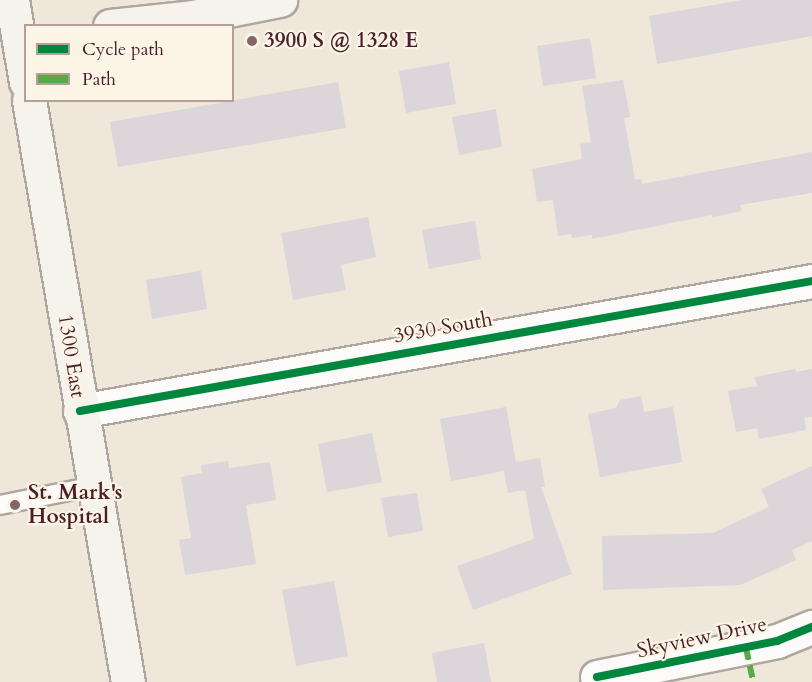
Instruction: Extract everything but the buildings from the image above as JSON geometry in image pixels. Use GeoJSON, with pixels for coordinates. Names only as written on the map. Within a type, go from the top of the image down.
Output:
{"type":"FeatureCollection","features":[{"type":"Feature","properties":{"kind":"main road"},"geometry":{"type":"LineString","coordinates":[[12,0],[15,41],[24,75]]}},
{"type":"Feature","properties":{"kind":"main road"},"geometry":{"type":"LineString","coordinates":[[119,24],[191,8],[272,1]]}},
{"type":"Feature","properties":{"kind":"main road","name":"1300 East"},"geometry":{"type":"LineString","coordinates":[[29,102],[80,411],[128,682]]}},
{"type":"Feature","properties":{"kind":"street","name":"3930 South"},"geometry":{"type":"LineString","coordinates":[[80,411],[812,281]]}},
{"type":"Feature","properties":{"kind":"street","name":"Skyview Drive"},"geometry":{"type":"LineString","coordinates":[[597,678],[777,641],[812,627]]}},
{"type":"Feature","properties":{"kind":"lane"},"geometry":{"type":"LineString","coordinates":[[0,505],[94,486]]}},
{"type":"Feature","properties":{"kind":"marked path"},"geometry":{"type":"LineString","coordinates":[[746,648],[753,682]]}},
{"type":"Feature","properties":{"kind":"cycle path"},"geometry":{"type":"LineString","coordinates":[[80,411],[812,281]]}},
{"type":"Feature","properties":{"kind":"cycle path"},"geometry":{"type":"LineString","coordinates":[[597,677],[777,641],[812,627]]}},
{"type":"Feature","properties":{"kind":"place","name":"3900 S @ 1328 E"},"geometry":{"type":"Point","coordinates":[252,41]}},
{"type":"Feature","properties":{"kind":"place","name":"St. Mark's Hospital"},"geometry":{"type":"Point","coordinates":[15,505]}}]}
